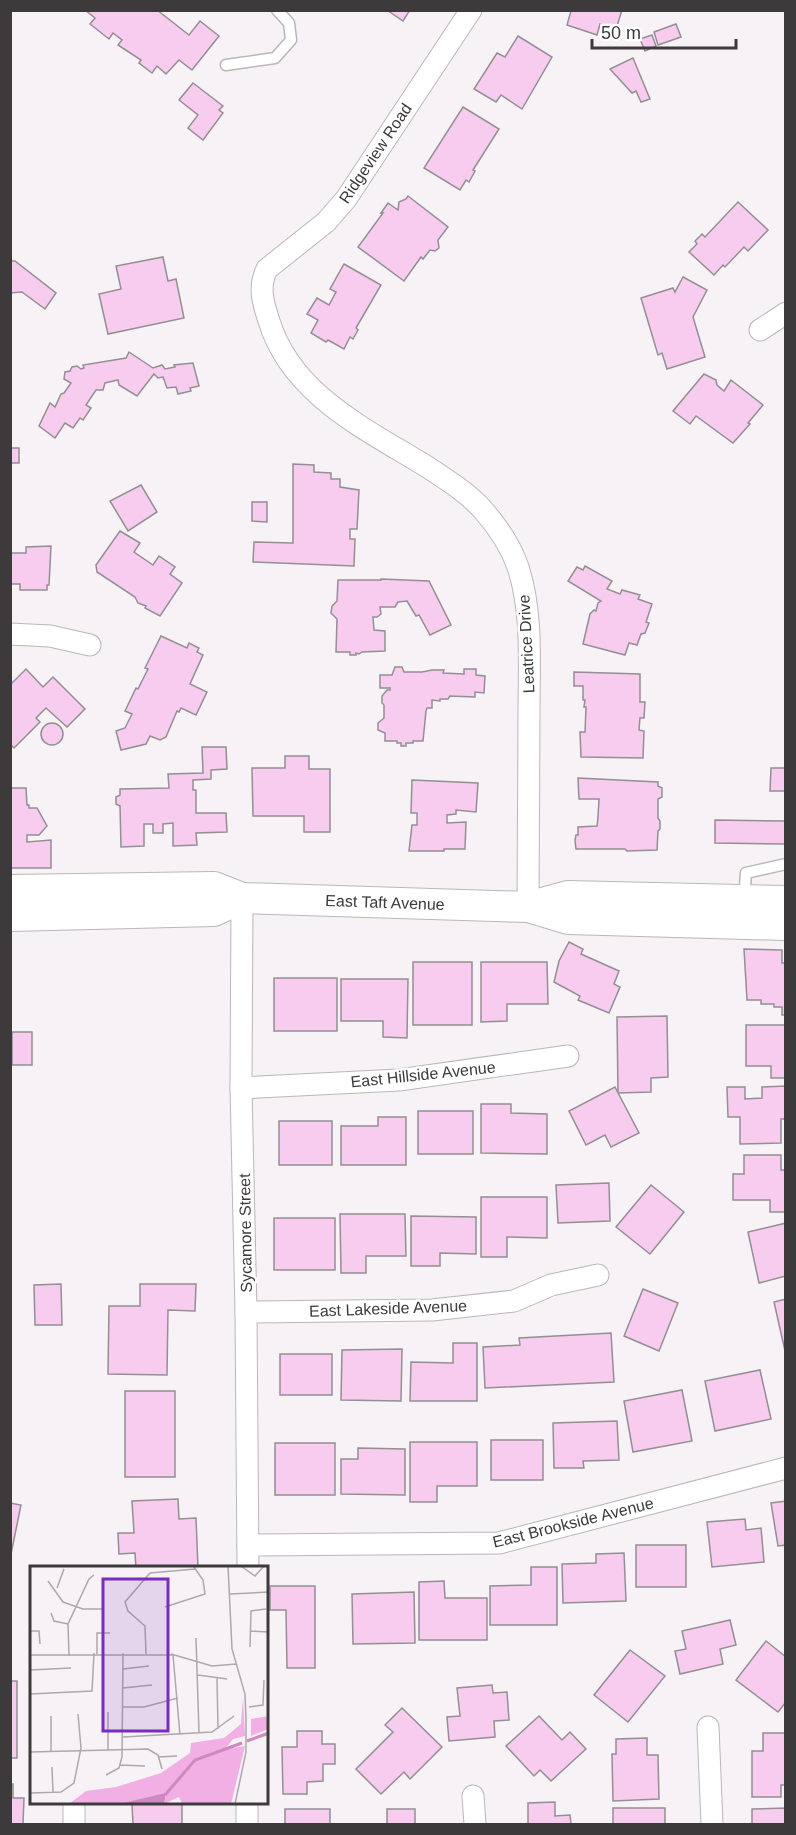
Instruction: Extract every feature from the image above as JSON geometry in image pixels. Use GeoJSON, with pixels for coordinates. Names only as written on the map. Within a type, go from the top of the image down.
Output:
{"type":"FeatureCollection","features":[{"type":"Feature","properties":{"kind":"street","name":"Ridgeview Road"},"geometry":{"type":"LineString","coordinates":[[262,280],[267,269],[326,222],[346,199],[471,10]]}},
{"type":"Feature","properties":{"kind":"street","name":"Leatrice Drive"},"geometry":{"type":"LineString","coordinates":[[262,280],[261,291],[271,326],[290,364],[302,381],[331,406],[459,488],[482,508],[500,532],[518,566],[526,600],[529,653],[528,907]]}},
{"type":"Feature","properties":{"kind":"street"},"geometry":{"type":"LineString","coordinates":[[760,330],[786,313]]}},
{"type":"Feature","properties":{"kind":"street"},"geometry":{"type":"LineString","coordinates":[[10,634],[50,636],[90,645]]}},
{"type":"Feature","properties":{"kind":"street","name":"East Taft Avenue"},"geometry":{"type":"LineString","coordinates":[[10,890],[214,887],[242,898],[528,907],[567,919],[786,925]]}},
{"type":"Feature","properties":{"kind":"street","name":"East Taft Avenue"},"geometry":{"type":"LineString","coordinates":[[528,907],[568,896],[786,901]]}},
{"type":"Feature","properties":{"kind":"street","name":"East Taft Avenue"},"geometry":{"type":"LineString","coordinates":[[10,916],[214,911],[242,898]]}},
{"type":"Feature","properties":{"kind":"street","name":"Sycamore Street"},"geometry":{"type":"LineString","coordinates":[[242,898],[241,1088],[248,1566]]}},
{"type":"Feature","properties":{"kind":"street","name":"East Hillside Avenue"},"geometry":{"type":"LineString","coordinates":[[241,1088],[399,1080],[568,1056]]}},
{"type":"Feature","properties":{"kind":"street","name":"East Lakeside Avenue"},"geometry":{"type":"LineString","coordinates":[[246,1312],[443,1308],[514,1300],[551,1285],[598,1275]]}},
{"type":"Feature","properties":{"kind":"street","name":"East Brookside Avenue"},"geometry":{"type":"LineString","coordinates":[[248,1545],[499,1543],[786,1468]]}},
{"type":"Feature","properties":{"kind":"street"},"geometry":{"type":"LineString","coordinates":[[708,1726],[712,1824]]}},
{"type":"Feature","properties":{"kind":"street"},"geometry":{"type":"LineString","coordinates":[[473,1796],[475,1824]]}},
{"type":"Feature","properties":{"kind":"street"},"geometry":{"type":"LineString","coordinates":[[74,1805],[74,1824]]}},
{"type":"Feature","properties":{"kind":"street"},"geometry":{"type":"LineString","coordinates":[[247,1805],[247,1824]]}},
{"type":"Feature","properties":{"kind":"lane"},"geometry":{"type":"LineString","coordinates":[[226,66],[275,58],[291,40],[289,23],[277,10]]}},
{"type":"Feature","properties":{"kind":"lane"},"geometry":{"type":"LineString","coordinates":[[744,900],[746,873],[786,864]]}},
{"type":"Feature","properties":{"kind":"building"},"geometry":{"type":"Polygon","coordinates":[[[85,10],[157,10],[189,35],[200,21],[219,36],[192,70],[179,60],[166,74],[157,66],[152,73],[139,63],[141,60],[118,45],[122,40],[113,33],[109,39],[90,24],[95,18],[85,10]]]}},
{"type":"Feature","properties":{"kind":"building"},"geometry":{"type":"Polygon","coordinates":[[[387,10],[410,10],[403,21],[387,10]]]}},
{"type":"Feature","properties":{"kind":"building"},"geometry":{"type":"Polygon","coordinates":[[[569,10],[622,10],[616,29],[600,24],[597,35],[567,25],[571,11],[569,10]]]}},
{"type":"Feature","properties":{"kind":"building"},"geometry":{"type":"Polygon","coordinates":[[[676,24],[681,37],[658,45],[654,32],[676,24]]]}},
{"type":"Feature","properties":{"kind":"building"},"geometry":{"type":"Polygon","coordinates":[[[652,35],[656,46],[645,51],[640,39],[652,35]]]}},
{"type":"Feature","properties":{"kind":"building"},"geometry":{"type":"Polygon","coordinates":[[[518,36],[552,57],[522,109],[501,95],[496,102],[474,89],[497,53],[505,57],[518,36]]]}},
{"type":"Feature","properties":{"kind":"building"},"geometry":{"type":"Polygon","coordinates":[[[633,58],[650,99],[641,102],[636,91],[632,93],[610,69],[633,58]]]}},
{"type":"Feature","properties":{"kind":"building"},"geometry":{"type":"Polygon","coordinates":[[[193,83],[223,106],[219,110],[223,113],[203,140],[188,128],[198,115],[179,100],[193,83]]]}},
{"type":"Feature","properties":{"kind":"building"},"geometry":{"type":"Polygon","coordinates":[[[463,107],[499,129],[473,170],[475,171],[469,182],[466,180],[460,190],[424,168],[463,107]]]}},
{"type":"Feature","properties":{"kind":"building"},"geometry":{"type":"Polygon","coordinates":[[[408,196],[448,227],[438,240],[439,248],[435,251],[430,250],[423,259],[421,257],[404,281],[358,247],[388,203],[398,210],[399,202],[408,196]]]}},
{"type":"Feature","properties":{"kind":"building"},"geometry":{"type":"Polygon","coordinates":[[[738,202],[768,230],[748,251],[744,247],[714,275],[689,252],[697,244],[695,241],[702,234],[705,237],[738,202]]]}},
{"type":"Feature","properties":{"kind":"building"},"geometry":{"type":"Polygon","coordinates":[[[163,257],[168,281],[176,279],[184,318],[108,334],[99,294],[121,289],[116,266],[163,257]]]}},
{"type":"Feature","properties":{"kind":"building"},"geometry":{"type":"Polygon","coordinates":[[[10,261],[15,261],[56,293],[45,309],[22,292],[10,293],[10,261]]]}},
{"type":"Feature","properties":{"kind":"building"},"geometry":{"type":"Polygon","coordinates":[[[344,264],[381,285],[356,328],[358,330],[353,339],[350,337],[344,349],[311,333],[318,320],[307,314],[317,298],[329,305],[336,292],[330,289],[344,264]]]}},
{"type":"Feature","properties":{"kind":"building"},"geometry":{"type":"Polygon","coordinates":[[[683,277],[707,290],[693,317],[705,357],[667,369],[662,353],[658,355],[641,298],[673,288],[675,292],[683,277]]]}},
{"type":"Feature","properties":{"kind":"building"},"geometry":{"type":"Polygon","coordinates":[[[129,352],[153,368],[162,365],[165,369],[175,367],[174,365],[193,363],[199,386],[190,388],[191,391],[178,394],[176,387],[167,388],[163,377],[158,378],[154,374],[137,396],[119,385],[118,380],[105,383],[103,390],[96,390],[86,405],[91,408],[83,420],[80,418],[73,428],[65,423],[55,438],[39,426],[50,403],[55,407],[61,394],[71,383],[64,379],[65,372],[70,371],[72,367],[77,366],[81,369],[84,368],[83,365],[126,358],[129,352]]]}},
{"type":"Feature","properties":{"kind":"building"},"geometry":{"type":"Polygon","coordinates":[[[704,374],[716,380],[717,385],[724,391],[731,380],[763,405],[733,443],[696,416],[690,424],[673,411],[704,374]]]}},
{"type":"Feature","properties":{"kind":"building"},"geometry":{"type":"Polygon","coordinates":[[[10,448],[19,448],[19,463],[10,463],[10,448]]]}},
{"type":"Feature","properties":{"kind":"building"},"geometry":{"type":"Polygon","coordinates":[[[293,464],[314,465],[314,472],[331,473],[331,479],[340,479],[340,487],[359,490],[357,529],[350,529],[350,539],[355,539],[354,566],[253,562],[254,542],[293,543],[293,464]]]}},
{"type":"Feature","properties":{"kind":"building"},"geometry":{"type":"Polygon","coordinates":[[[141,485],[157,512],[128,531],[110,501],[141,485]]]}},
{"type":"Feature","properties":{"kind":"building"},"geometry":{"type":"Polygon","coordinates":[[[252,502],[267,502],[267,522],[252,521],[252,502]]]}},
{"type":"Feature","properties":{"kind":"building"},"geometry":{"type":"Polygon","coordinates":[[[120,531],[140,543],[134,552],[153,565],[159,556],[175,567],[170,574],[182,583],[160,616],[145,608],[146,606],[138,603],[135,597],[97,572],[96,565],[120,531]]]}},
{"type":"Feature","properties":{"kind":"building"},"geometry":{"type":"Polygon","coordinates":[[[51,546],[47,590],[20,590],[20,584],[11,584],[10,591],[10,553],[26,553],[26,547],[51,546]]]}},
{"type":"Feature","properties":{"kind":"building"},"geometry":{"type":"Polygon","coordinates":[[[585,566],[612,581],[607,589],[620,594],[622,590],[640,595],[638,599],[652,604],[645,633],[641,634],[637,645],[629,643],[625,655],[583,644],[590,614],[596,611],[601,601],[568,581],[577,567],[583,570],[585,566]]]}},
{"type":"Feature","properties":{"kind":"building"},"geometry":{"type":"Polygon","coordinates":[[[338,580],[429,581],[451,625],[430,635],[419,615],[416,616],[407,601],[398,602],[395,607],[380,607],[381,614],[373,617],[374,630],[385,631],[385,651],[362,652],[356,655],[350,655],[350,652],[336,652],[337,619],[331,613],[332,606],[337,601],[338,580]]]}},
{"type":"Feature","properties":{"kind":"building"},"geometry":{"type":"Polygon","coordinates":[[[161,636],[187,648],[189,643],[199,648],[197,652],[203,655],[190,684],[207,692],[196,715],[181,708],[179,712],[177,711],[166,737],[160,740],[150,736],[146,744],[121,750],[116,731],[125,728],[132,714],[125,711],[148,669],[145,668],[161,636]]]}},
{"type":"Feature","properties":{"kind":"building"},"geometry":{"type":"Polygon","coordinates":[[[395,667],[402,667],[404,672],[444,670],[443,673],[464,674],[464,669],[476,669],[476,675],[485,676],[484,693],[475,692],[475,697],[450,696],[440,701],[432,700],[432,708],[427,708],[426,711],[423,741],[413,741],[413,743],[406,743],[406,746],[401,746],[401,743],[397,741],[385,741],[385,733],[378,730],[378,723],[384,718],[382,696],[390,690],[390,688],[380,688],[380,675],[392,675],[395,667]]]}},
{"type":"Feature","properties":{"kind":"building"},"geometry":{"type":"Polygon","coordinates":[[[26,669],[43,687],[53,677],[85,709],[67,727],[46,708],[36,718],[40,722],[14,748],[10,744],[10,685],[26,669]]]}},
{"type":"Feature","properties":{"kind":"building"},"geometry":{"type":"Polygon","coordinates":[[[574,672],[640,674],[640,702],[645,702],[644,718],[640,718],[639,730],[644,731],[643,758],[581,757],[580,732],[585,732],[586,707],[584,707],[585,700],[583,700],[583,686],[574,686],[574,672]]]}},
{"type":"Feature","properties":{"kind":"building"},"geometry":{"type":"Polygon","coordinates":[[[52,723],[60,726],[63,734],[60,742],[52,745],[44,742],[41,734],[44,726],[52,723]]]}},
{"type":"Feature","properties":{"kind":"building"},"geometry":{"type":"Polygon","coordinates":[[[202,747],[226,747],[227,769],[211,770],[211,779],[193,780],[193,790],[196,790],[196,813],[226,813],[227,832],[196,833],[197,845],[173,846],[173,823],[163,824],[163,833],[153,833],[153,824],[144,824],[144,846],[121,847],[120,806],[116,804],[116,797],[120,795],[120,789],[169,788],[168,774],[203,773],[202,747]]]}},
{"type":"Feature","properties":{"kind":"building"},"geometry":{"type":"Polygon","coordinates":[[[285,756],[309,756],[309,769],[330,769],[330,832],[304,832],[304,816],[253,816],[252,768],[285,768],[285,756]]]}},
{"type":"Feature","properties":{"kind":"building"},"geometry":{"type":"Polygon","coordinates":[[[771,768],[786,768],[786,791],[770,791],[771,768]]]}},
{"type":"Feature","properties":{"kind":"building"},"geometry":{"type":"Polygon","coordinates":[[[578,778],[658,782],[658,786],[662,788],[662,797],[658,799],[660,829],[657,850],[576,849],[575,840],[578,827],[597,826],[599,799],[579,799],[578,778]]]}},
{"type":"Feature","properties":{"kind":"building"},"geometry":{"type":"Polygon","coordinates":[[[412,780],[478,783],[476,812],[456,810],[456,814],[447,815],[447,823],[466,822],[465,849],[409,851],[412,825],[417,825],[417,813],[411,813],[412,780]]]}},
{"type":"Feature","properties":{"kind":"building"},"geometry":{"type":"Polygon","coordinates":[[[10,788],[26,788],[27,805],[29,808],[37,808],[47,826],[39,835],[27,835],[27,842],[51,840],[51,868],[10,868],[10,788]]]}},
{"type":"Feature","properties":{"kind":"building"},"geometry":{"type":"Polygon","coordinates":[[[715,820],[786,821],[786,844],[715,843],[715,820]]]}},
{"type":"Feature","properties":{"kind":"building"},"geometry":{"type":"Polygon","coordinates":[[[569,942],[583,949],[581,954],[619,971],[614,984],[620,987],[609,1013],[578,1000],[580,996],[554,982],[559,961],[569,942]]]}},
{"type":"Feature","properties":{"kind":"building"},"geometry":{"type":"Polygon","coordinates":[[[744,949],[782,950],[782,963],[785,963],[786,1015],[782,1015],[782,1007],[774,1007],[774,1004],[761,1004],[761,1000],[747,1000],[744,949]]]}},
{"type":"Feature","properties":{"kind":"building"},"geometry":{"type":"Polygon","coordinates":[[[413,962],[472,962],[472,1025],[413,1025],[413,962]]]}},
{"type":"Feature","properties":{"kind":"building"},"geometry":{"type":"Polygon","coordinates":[[[481,962],[547,962],[548,1004],[507,1004],[507,1021],[481,1022],[481,962]]]}},
{"type":"Feature","properties":{"kind":"building"},"geometry":{"type":"Polygon","coordinates":[[[274,978],[337,978],[337,1031],[274,1031],[274,978]]]}},
{"type":"Feature","properties":{"kind":"building"},"geometry":{"type":"Polygon","coordinates":[[[341,979],[408,979],[407,1038],[383,1037],[383,1021],[341,1021],[341,979]]]}},
{"type":"Feature","properties":{"kind":"building"},"geometry":{"type":"Polygon","coordinates":[[[667,1016],[668,1077],[651,1078],[651,1092],[618,1093],[617,1017],[667,1016]]]}},
{"type":"Feature","properties":{"kind":"building"},"geometry":{"type":"Polygon","coordinates":[[[746,1025],[786,1025],[786,1078],[771,1078],[771,1066],[746,1066],[746,1025]]]}},
{"type":"Feature","properties":{"kind":"building"},"geometry":{"type":"Polygon","coordinates":[[[12,1032],[32,1032],[32,1065],[12,1065],[12,1032]]]}},
{"type":"Feature","properties":{"kind":"building"},"geometry":{"type":"Polygon","coordinates":[[[786,1086],[786,1119],[781,1119],[781,1143],[740,1144],[740,1117],[728,1117],[727,1087],[745,1087],[745,1099],[762,1098],[762,1087],[786,1086]]]}},
{"type":"Feature","properties":{"kind":"building"},"geometry":{"type":"Polygon","coordinates":[[[615,1087],[639,1133],[611,1147],[605,1135],[586,1145],[569,1111],[615,1087]]]}},
{"type":"Feature","properties":{"kind":"building"},"geometry":{"type":"Polygon","coordinates":[[[481,1104],[511,1104],[511,1113],[547,1114],[547,1154],[481,1153],[481,1104]]]}},
{"type":"Feature","properties":{"kind":"building"},"geometry":{"type":"Polygon","coordinates":[[[418,1111],[473,1111],[473,1154],[418,1154],[418,1111]]]}},
{"type":"Feature","properties":{"kind":"building"},"geometry":{"type":"Polygon","coordinates":[[[378,1117],[406,1117],[406,1165],[341,1165],[341,1126],[378,1126],[378,1117]]]}},
{"type":"Feature","properties":{"kind":"building"},"geometry":{"type":"Polygon","coordinates":[[[279,1121],[332,1121],[332,1165],[279,1165],[279,1121]]]}},
{"type":"Feature","properties":{"kind":"building"},"geometry":{"type":"Polygon","coordinates":[[[744,1155],[781,1155],[781,1170],[786,1170],[786,1212],[770,1212],[770,1200],[733,1200],[733,1174],[744,1174],[744,1155]]]}},
{"type":"Feature","properties":{"kind":"building"},"geometry":{"type":"Polygon","coordinates":[[[609,1183],[610,1221],[558,1223],[556,1185],[609,1183]]]}},
{"type":"Feature","properties":{"kind":"building"},"geometry":{"type":"Polygon","coordinates":[[[651,1185],[684,1212],[650,1254],[616,1227],[651,1185]]]}},
{"type":"Feature","properties":{"kind":"building"},"geometry":{"type":"Polygon","coordinates":[[[481,1197],[547,1197],[547,1238],[507,1237],[507,1257],[481,1257],[481,1197]]]}},
{"type":"Feature","properties":{"kind":"building"},"geometry":{"type":"Polygon","coordinates":[[[340,1214],[405,1214],[406,1256],[366,1256],[366,1273],[341,1273],[340,1214]]]}},
{"type":"Feature","properties":{"kind":"building"},"geometry":{"type":"Polygon","coordinates":[[[411,1216],[476,1217],[476,1254],[440,1253],[440,1266],[411,1266],[411,1216]]]}},
{"type":"Feature","properties":{"kind":"building"},"geometry":{"type":"Polygon","coordinates":[[[274,1218],[335,1218],[335,1270],[274,1270],[274,1218]]]}},
{"type":"Feature","properties":{"kind":"building"},"geometry":{"type":"Polygon","coordinates":[[[786,1223],[786,1276],[759,1283],[748,1232],[786,1223]]]}},
{"type":"Feature","properties":{"kind":"building"},"geometry":{"type":"Polygon","coordinates":[[[61,1284],[62,1325],[35,1325],[34,1285],[61,1284]]]}},
{"type":"Feature","properties":{"kind":"building"},"geometry":{"type":"Polygon","coordinates":[[[140,1284],[196,1284],[195,1311],[168,1310],[167,1375],[108,1374],[109,1306],[140,1306],[140,1284]]]}},
{"type":"Feature","properties":{"kind":"building"},"geometry":{"type":"Polygon","coordinates":[[[643,1289],[678,1303],[659,1351],[624,1336],[643,1289]]]}},
{"type":"Feature","properties":{"kind":"building"},"geometry":{"type":"Polygon","coordinates":[[[786,1299],[786,1351],[785,1351],[774,1302],[786,1299]]]}},
{"type":"Feature","properties":{"kind":"building"},"geometry":{"type":"Polygon","coordinates":[[[611,1333],[614,1382],[485,1388],[483,1347],[520,1345],[519,1338],[611,1333]]]}},
{"type":"Feature","properties":{"kind":"building"},"geometry":{"type":"Polygon","coordinates":[[[453,1343],[477,1343],[477,1401],[410,1401],[411,1362],[453,1363],[453,1343]]]}},
{"type":"Feature","properties":{"kind":"building"},"geometry":{"type":"Polygon","coordinates":[[[402,1349],[401,1401],[341,1400],[342,1350],[402,1349]]]}},
{"type":"Feature","properties":{"kind":"building"},"geometry":{"type":"Polygon","coordinates":[[[280,1354],[332,1354],[332,1395],[280,1395],[280,1354]]]}},
{"type":"Feature","properties":{"kind":"building"},"geometry":{"type":"Polygon","coordinates":[[[760,1370],[771,1419],[715,1431],[705,1381],[760,1370]]]}},
{"type":"Feature","properties":{"kind":"building"},"geometry":{"type":"Polygon","coordinates":[[[682,1390],[692,1441],[633,1452],[624,1401],[682,1390]]]}},
{"type":"Feature","properties":{"kind":"building"},"geometry":{"type":"Polygon","coordinates":[[[125,1391],[175,1391],[175,1477],[125,1477],[125,1391]]]}},
{"type":"Feature","properties":{"kind":"building"},"geometry":{"type":"Polygon","coordinates":[[[617,1421],[619,1460],[583,1461],[584,1468],[554,1468],[553,1423],[617,1421]]]}},
{"type":"Feature","properties":{"kind":"building"},"geometry":{"type":"Polygon","coordinates":[[[491,1440],[543,1440],[543,1480],[491,1480],[491,1440]]]}},
{"type":"Feature","properties":{"kind":"building"},"geometry":{"type":"Polygon","coordinates":[[[410,1442],[477,1442],[477,1486],[437,1486],[437,1502],[410,1502],[410,1442]]]}},
{"type":"Feature","properties":{"kind":"building"},"geometry":{"type":"Polygon","coordinates":[[[275,1443],[335,1443],[335,1495],[275,1495],[275,1443]]]}},
{"type":"Feature","properties":{"kind":"building"},"geometry":{"type":"Polygon","coordinates":[[[358,1448],[405,1449],[405,1495],[341,1494],[341,1459],[358,1459],[358,1448]]]}},
{"type":"Feature","properties":{"kind":"building"},"geometry":{"type":"Polygon","coordinates":[[[178,1499],[179,1519],[196,1518],[198,1566],[136,1566],[135,1553],[119,1554],[118,1533],[134,1533],[132,1501],[178,1499]]]}},
{"type":"Feature","properties":{"kind":"building"},"geometry":{"type":"Polygon","coordinates":[[[786,1501],[786,1545],[778,1546],[771,1503],[786,1501]]]}},
{"type":"Feature","properties":{"kind":"building"},"geometry":{"type":"Polygon","coordinates":[[[10,1503],[21,1505],[10,1559],[10,1503]]]}},
{"type":"Feature","properties":{"kind":"building"},"geometry":{"type":"Polygon","coordinates":[[[745,1519],[746,1530],[761,1528],[764,1562],[712,1567],[707,1522],[745,1519]]]}},
{"type":"Feature","properties":{"kind":"building"},"geometry":{"type":"Polygon","coordinates":[[[636,1545],[686,1545],[686,1587],[636,1587],[636,1545]]]}},
{"type":"Feature","properties":{"kind":"building"},"geometry":{"type":"Polygon","coordinates":[[[624,1553],[626,1601],[563,1603],[562,1564],[596,1563],[596,1554],[624,1553]]]}},
{"type":"Feature","properties":{"kind":"building"},"geometry":{"type":"Polygon","coordinates":[[[531,1567],[557,1567],[557,1625],[490,1625],[490,1586],[531,1585],[531,1567]]]}},
{"type":"Feature","properties":{"kind":"building"},"geometry":{"type":"Polygon","coordinates":[[[444,1581],[445,1598],[487,1598],[487,1640],[419,1640],[419,1582],[444,1581]]]}},
{"type":"Feature","properties":{"kind":"building"},"geometry":{"type":"Polygon","coordinates":[[[270,1586],[315,1586],[315,1668],[287,1668],[286,1610],[270,1610],[270,1586]]]}},
{"type":"Feature","properties":{"kind":"building"},"geometry":{"type":"Polygon","coordinates":[[[414,1592],[415,1643],[353,1644],[352,1594],[414,1592]]]}},
{"type":"Feature","properties":{"kind":"building"},"geometry":{"type":"Polygon","coordinates":[[[730,1620],[736,1645],[720,1649],[723,1664],[680,1674],[675,1651],[686,1649],[682,1631],[730,1620]]]}},
{"type":"Feature","properties":{"kind":"building"},"geometry":{"type":"Polygon","coordinates":[[[766,1641],[786,1657],[786,1702],[778,1712],[736,1680],[766,1641]]]}},
{"type":"Feature","properties":{"kind":"building"},"geometry":{"type":"Polygon","coordinates":[[[630,1650],[665,1676],[628,1722],[594,1695],[630,1650]]]}},
{"type":"Feature","properties":{"kind":"building"},"geometry":{"type":"Polygon","coordinates":[[[10,1681],[17,1681],[17,1758],[10,1758],[10,1681]]]}},
{"type":"Feature","properties":{"kind":"building"},"geometry":{"type":"Polygon","coordinates":[[[492,1685],[493,1693],[507,1692],[509,1720],[494,1721],[495,1737],[449,1741],[447,1717],[460,1716],[457,1688],[492,1685]]]}},
{"type":"Feature","properties":{"kind":"building"},"geometry":{"type":"Polygon","coordinates":[[[402,1708],[442,1747],[410,1779],[404,1772],[381,1794],[356,1769],[393,1732],[385,1725],[402,1708]]]}},
{"type":"Feature","properties":{"kind":"building"},"geometry":{"type":"Polygon","coordinates":[[[539,1716],[562,1740],[570,1732],[586,1749],[551,1781],[540,1770],[534,1776],[506,1746],[539,1716]]]}},
{"type":"Feature","properties":{"kind":"building"},"geometry":{"type":"Polygon","coordinates":[[[297,1731],[322,1731],[322,1744],[335,1744],[335,1764],[323,1764],[323,1781],[307,1782],[307,1794],[283,1794],[282,1747],[297,1747],[297,1731]]]}},
{"type":"Feature","properties":{"kind":"building"},"geometry":{"type":"Polygon","coordinates":[[[763,1733],[786,1733],[786,1785],[781,1785],[781,1797],[752,1797],[752,1751],[763,1751],[763,1733]]]}},
{"type":"Feature","properties":{"kind":"building"},"geometry":{"type":"Polygon","coordinates":[[[647,1738],[647,1755],[658,1755],[659,1799],[613,1801],[612,1754],[616,1754],[616,1739],[647,1738]]]}},
{"type":"Feature","properties":{"kind":"building"},"geometry":{"type":"Polygon","coordinates":[[[10,1784],[13,1784],[13,1798],[24,1798],[23,1824],[10,1824],[10,1784]]]}},
{"type":"Feature","properties":{"kind":"building"},"geometry":{"type":"Polygon","coordinates":[[[555,1802],[555,1816],[570,1815],[571,1824],[528,1824],[528,1803],[555,1802]]]}},
{"type":"Feature","properties":{"kind":"building"},"geometry":{"type":"Polygon","coordinates":[[[132,1805],[182,1805],[182,1824],[133,1824],[132,1805]]]}},
{"type":"Feature","properties":{"kind":"building"},"geometry":{"type":"Polygon","coordinates":[[[613,1808],[665,1808],[665,1824],[613,1824],[613,1808]]]}},
{"type":"Feature","properties":{"kind":"building"},"geometry":{"type":"Polygon","coordinates":[[[786,1808],[786,1824],[752,1824],[752,1809],[786,1808]]]}},
{"type":"Feature","properties":{"kind":"building"},"geometry":{"type":"Polygon","coordinates":[[[285,1809],[330,1809],[330,1824],[285,1824],[285,1809]]]}},
{"type":"Feature","properties":{"kind":"building"},"geometry":{"type":"Polygon","coordinates":[[[387,1809],[415,1809],[415,1824],[387,1824],[387,1809]]]}}]}
